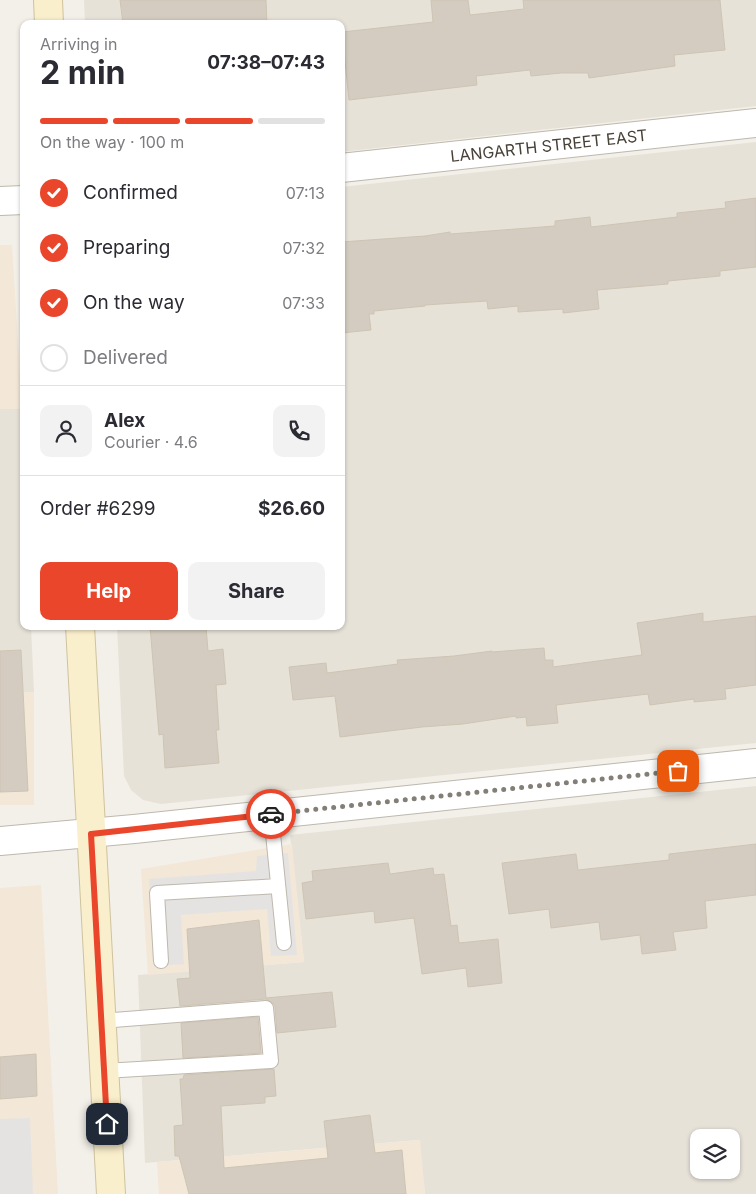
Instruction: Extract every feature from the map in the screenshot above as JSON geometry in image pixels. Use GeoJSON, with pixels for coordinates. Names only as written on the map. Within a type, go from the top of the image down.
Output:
{"type":"FeatureCollection","features":[{"type":"Feature","properties":{"kind":"main road"},"geometry":{"type":"LineString","coordinates":[[48,0],[50,20]]}},
{"type":"Feature","properties":{"kind":"main road"},"geometry":{"type":"LineString","coordinates":[[80,630],[110,1194]]}},
{"type":"Feature","properties":{"kind":"street","name":"LANGARTH STREET EAST"},"geometry":{"type":"LineString","coordinates":[[345,168],[756,123]]}},
{"type":"Feature","properties":{"kind":"street"},"geometry":{"type":"LineString","coordinates":[[0,201],[20,200]]}},
{"type":"Feature","properties":{"kind":"street"},"geometry":{"type":"LineString","coordinates":[[0,841],[91,834],[756,763]]}},
{"type":"Feature","properties":{"kind":"lane"},"geometry":{"type":"LineString","coordinates":[[270,814],[284,943]]}},
{"type":"Feature","properties":{"kind":"lane"},"geometry":{"type":"LineString","coordinates":[[161,962],[157,893],[278,886]]}},
{"type":"Feature","properties":{"kind":"lane"},"geometry":{"type":"LineString","coordinates":[[101,1021],[266,1008],[271,1061],[104,1071]]}},
{"type":"Feature","properties":{"kind":"shaded area"},"geometry":{"type":"Polygon","coordinates":[[[84,0],[756,0],[756,106],[345,152],[345,20],[85,20],[84,0]]]}},
{"type":"Feature","properties":{"kind":"shaded area"},"geometry":{"type":"Polygon","coordinates":[[[756,142],[756,743],[161,804],[143,800],[131,790],[124,776],[117,630],[345,630],[345,187],[756,142]]]}},
{"type":"Feature","properties":{"kind":"shaded area"},"geometry":{"type":"Polygon","coordinates":[[[0,245],[12,245],[20,376],[20,409],[0,409],[0,245]]]}},
{"type":"Feature","properties":{"kind":"shaded area"},"geometry":{"type":"Polygon","coordinates":[[[0,409],[20,409],[20,630],[31,630],[34,692],[0,692],[0,409]]]}},
{"type":"Feature","properties":{"kind":"shaded area"},"geometry":{"type":"Polygon","coordinates":[[[0,692],[34,692],[34,805],[0,805],[0,692]]]}},
{"type":"Feature","properties":{"kind":"shaded area"},"geometry":{"type":"Polygon","coordinates":[[[756,786],[756,1194],[425,1194],[419,1140],[145,1163],[138,975],[304,962],[290,835],[756,786]]]}},
{"type":"Feature","properties":{"kind":"shaded area"},"geometry":{"type":"Polygon","coordinates":[[[292,844],[304,962],[148,975],[141,869],[292,844]]]}},
{"type":"Feature","properties":{"kind":"shaded area"},"geometry":{"type":"Polygon","coordinates":[[[288,853],[297,955],[271,956],[267,909],[181,915],[184,964],[155,966],[149,879],[256,871],[257,856],[288,853]]]}},
{"type":"Feature","properties":{"kind":"shaded area"},"geometry":{"type":"Polygon","coordinates":[[[41,885],[58,1194],[0,1194],[0,888],[41,885]]]}},
{"type":"Feature","properties":{"kind":"shaded area"},"geometry":{"type":"Polygon","coordinates":[[[30,1118],[33,1194],[0,1194],[0,1119],[30,1118]]]}},
{"type":"Feature","properties":{"kind":"shaded area"},"geometry":{"type":"Polygon","coordinates":[[[420,1140],[425,1194],[159,1194],[157,1162],[420,1140]]]}},
{"type":"Feature","properties":{"kind":"building"},"geometry":{"type":"Polygon","coordinates":[[[120,0],[266,0],[267,20],[122,20],[120,0]]]}},
{"type":"Feature","properties":{"kind":"building"},"geometry":{"type":"Polygon","coordinates":[[[431,0],[468,0],[470,15],[524,9],[523,0],[720,0],[725,50],[674,55],[675,66],[589,78],[588,73],[531,76],[530,70],[476,76],[477,85],[349,100],[345,61],[345,32],[433,22],[431,0]]]}},
{"type":"Feature","properties":{"kind":"building"},"geometry":{"type":"Polygon","coordinates":[[[756,198],[756,267],[720,271],[720,276],[668,281],[668,284],[597,290],[599,309],[563,313],[563,309],[518,312],[518,306],[488,309],[487,301],[374,311],[374,314],[369,314],[371,330],[345,333],[345,242],[425,236],[450,232],[450,234],[555,226],[555,221],[590,217],[591,227],[677,217],[677,213],[726,208],[725,202],[756,198]]]}},
{"type":"Feature","properties":{"kind":"building"},"geometry":{"type":"Polygon","coordinates":[[[703,613],[703,622],[756,616],[756,685],[725,689],[726,699],[694,702],[694,699],[650,705],[648,694],[556,705],[558,723],[527,726],[526,717],[516,718],[516,716],[463,724],[340,737],[335,696],[293,700],[289,667],[326,663],[327,673],[398,664],[397,660],[544,648],[545,660],[553,660],[553,667],[642,655],[637,623],[703,613]]]}},
{"type":"Feature","properties":{"kind":"building"},"geometry":{"type":"Polygon","coordinates":[[[150,630],[206,630],[208,651],[223,649],[226,684],[216,685],[219,730],[216,730],[219,763],[165,768],[163,734],[159,735],[150,630]]]}},
{"type":"Feature","properties":{"kind":"building"},"geometry":{"type":"Polygon","coordinates":[[[21,650],[28,791],[0,792],[0,651],[21,650]]]}},
{"type":"Feature","properties":{"kind":"building"},"geometry":{"type":"Polygon","coordinates":[[[756,844],[756,895],[705,901],[707,928],[673,932],[676,950],[642,954],[640,935],[601,940],[599,922],[551,928],[549,909],[509,914],[502,863],[576,854],[578,870],[669,860],[669,854],[756,844]]]}},
{"type":"Feature","properties":{"kind":"building"},"geometry":{"type":"Polygon","coordinates":[[[388,863],[390,874],[433,868],[434,875],[444,874],[451,926],[457,925],[459,943],[498,939],[502,983],[468,987],[466,968],[422,974],[414,918],[375,923],[374,911],[306,919],[302,883],[313,881],[312,871],[388,863]]]}},
{"type":"Feature","properties":{"kind":"building"},"geometry":{"type":"Polygon","coordinates":[[[259,920],[266,998],[332,992],[336,1027],[277,1033],[275,1007],[273,1003],[266,999],[180,1006],[177,979],[190,978],[187,929],[259,920]]]}},
{"type":"Feature","properties":{"kind":"building"},"geometry":{"type":"Polygon","coordinates":[[[258,1017],[261,1053],[183,1058],[181,1023],[258,1017]]]}},
{"type":"Feature","properties":{"kind":"building"},"geometry":{"type":"Polygon","coordinates":[[[36,1054],[37,1096],[0,1099],[0,1057],[36,1054]]]}},
{"type":"Feature","properties":{"kind":"building"},"geometry":{"type":"Polygon","coordinates":[[[274,1069],[276,1096],[265,1097],[265,1103],[221,1106],[224,1168],[328,1158],[324,1121],[370,1115],[375,1153],[402,1150],[406,1194],[189,1194],[179,1156],[175,1156],[174,1126],[183,1125],[180,1079],[183,1079],[184,1075],[274,1069]]]}},
{"type":"Feature","properties":{"kind":"way so far"},"geometry":{"type":"LineString","coordinates":[[271,814],[678,771]]}},
{"type":"Feature","properties":{"kind":"route"},"geometry":{"type":"LineString","coordinates":[[107,1124],[91,834],[271,814]]}}]}
